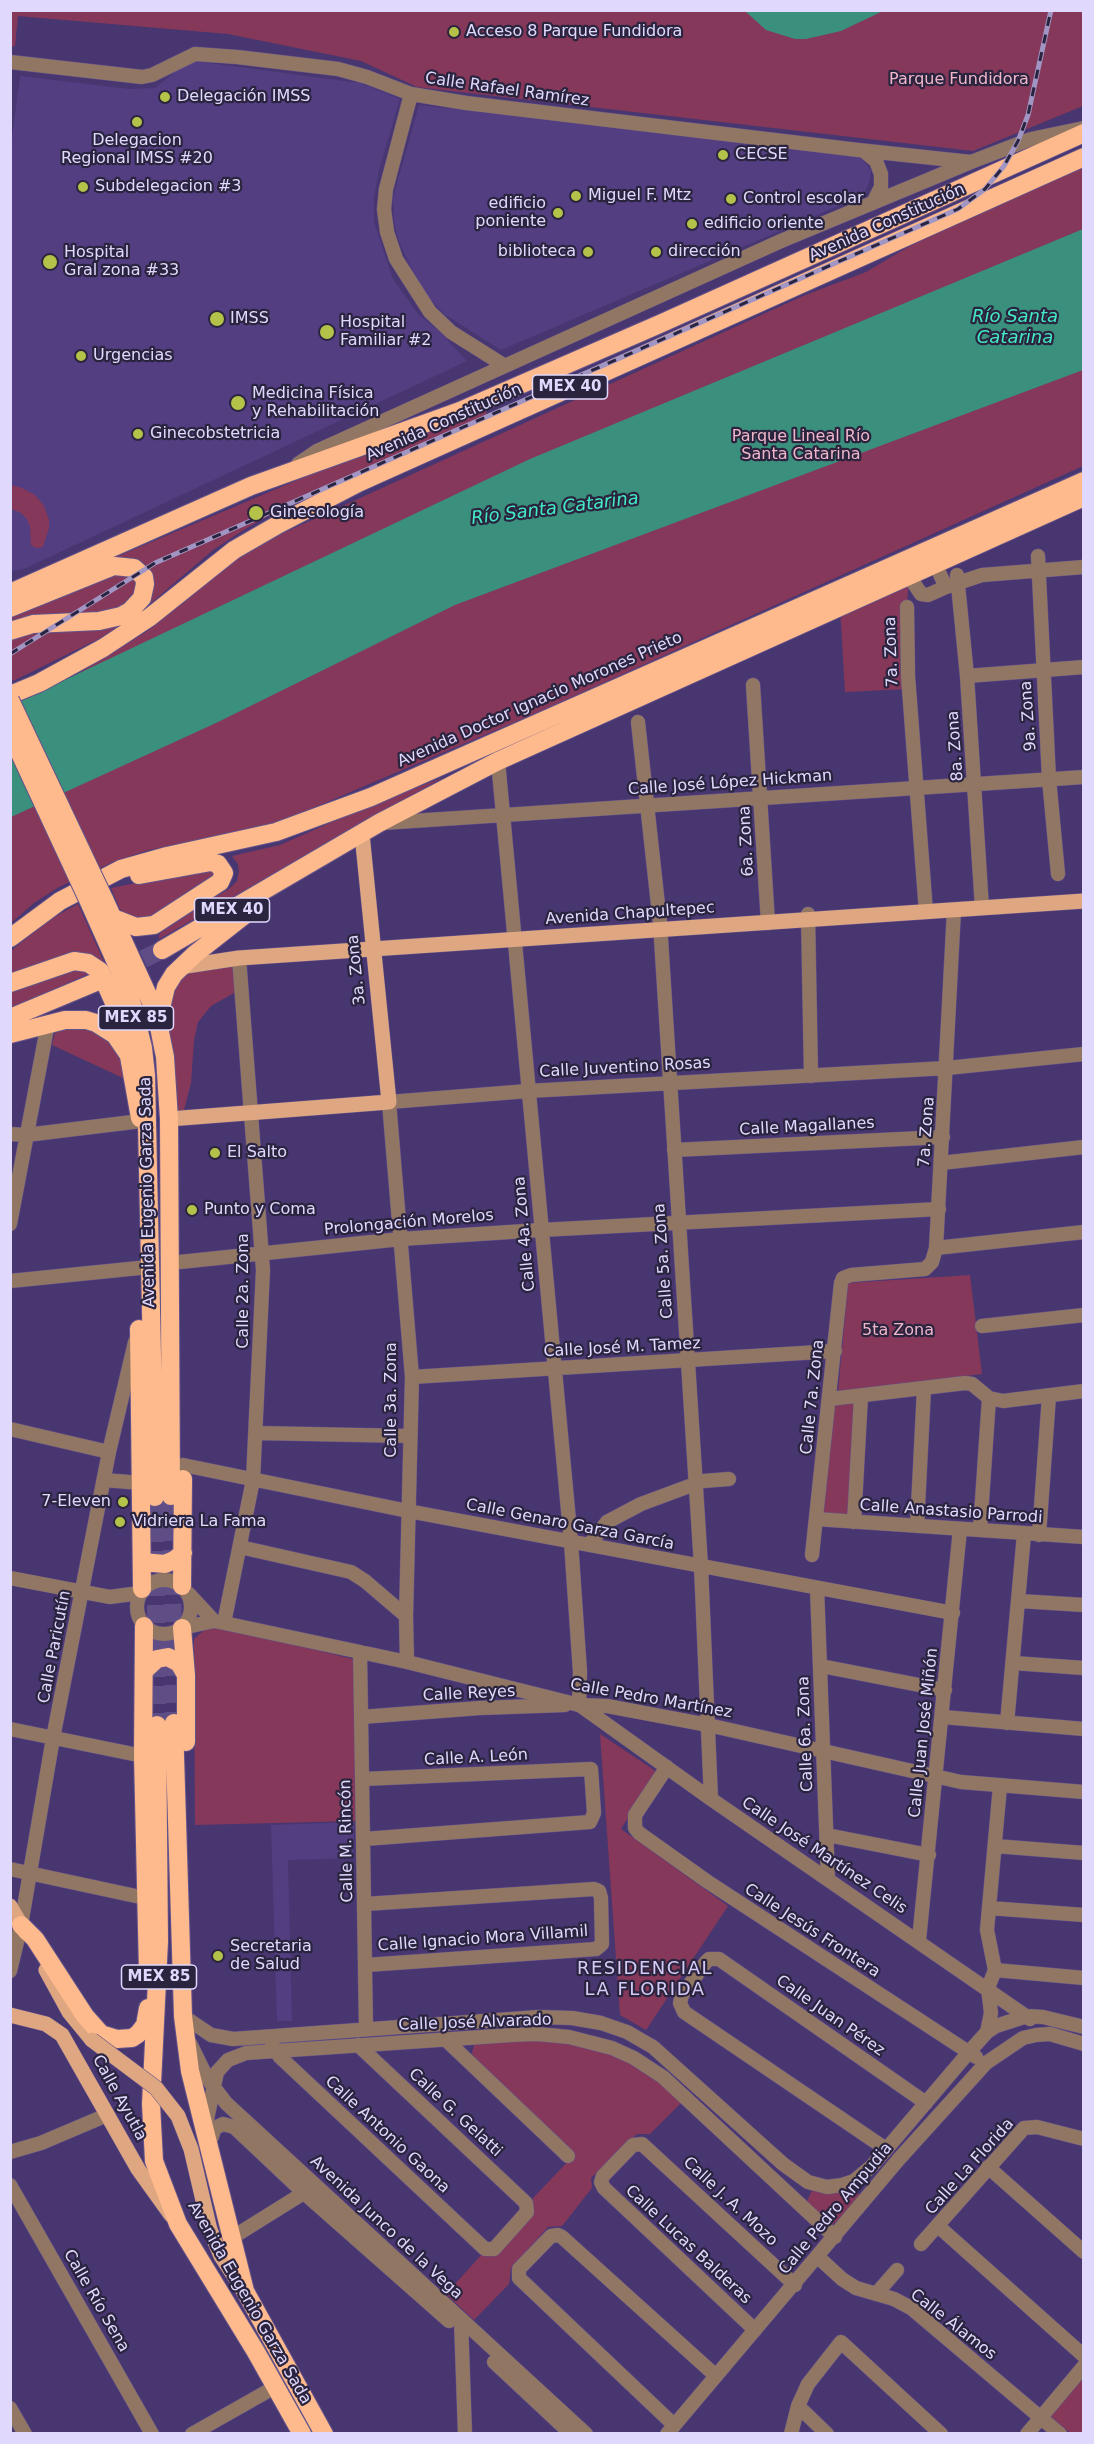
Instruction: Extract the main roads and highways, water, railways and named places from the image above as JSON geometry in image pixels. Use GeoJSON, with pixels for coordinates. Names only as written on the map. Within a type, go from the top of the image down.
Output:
{"type":"FeatureCollection","features":[{"type":"Feature","properties":{"kind":"highway","name":"Avenida Constitución"},"geometry":{"type":"LineString","coordinates":[[10,593],[252,486],[460,411],[1083,133]]}},
{"type":"Feature","properties":{"kind":"highway"},"geometry":{"type":"LineString","coordinates":[[1030,157],[1083,140]]}},
{"type":"Feature","properties":{"kind":"highway","name":"Avenida Constitución"},"geometry":{"type":"LineString","coordinates":[[10,695],[82,661],[124,635],[234,550],[358,483],[1083,157]]}},
{"type":"Feature","properties":{"kind":"highway"},"geometry":{"type":"LineString","coordinates":[[589,378],[722,296]]}},
{"type":"Feature","properties":{"kind":"highway","name":"Avenida Doctor Ignacio Morones Prieto"},"geometry":{"type":"LineString","coordinates":[[10,938],[60,901],[135,864],[276,832],[370,797],[1083,481]]}},
{"type":"Feature","properties":{"kind":"highway","name":"MEX 40"},"geometry":{"type":"LineString","coordinates":[[162,950],[379,823],[498,761],[1083,497]]}},
{"type":"Feature","properties":{"kind":"highway"},"geometry":{"type":"LineString","coordinates":[[10,608],[114,566],[124,565],[140,572],[145,584],[142,598],[121,616],[99,621],[33,624],[10,631]]}},
{"type":"Feature","properties":{"kind":"highway"},"geometry":{"type":"LineString","coordinates":[[10,581],[32,583]]}},
{"type":"Feature","properties":{"kind":"highway","name":"MEX 85"},"geometry":{"type":"LineString","coordinates":[[10,700],[97,902]]}},
{"type":"Feature","properties":{"kind":"highway","name":"MEX 85"},"geometry":{"type":"LineString","coordinates":[[10,732],[97,902]]}},
{"type":"Feature","properties":{"kind":"highway"},"geometry":{"type":"LineString","coordinates":[[60,901],[153,872],[211,862],[223,868],[224,873],[220,882],[161,921],[147,927],[136,927],[113,918]]}},
{"type":"Feature","properties":{"kind":"highway"},"geometry":{"type":"LineString","coordinates":[[158,1022],[166,987],[180,968],[301,870]]}},
{"type":"Feature","properties":{"kind":"highway","name":"Avenida Eugenio Garza Sada"},"geometry":{"type":"LineString","coordinates":[[97,902],[113,918],[158,1022],[165,1057],[169,1119],[170,1290],[163,1497],[149,1290],[149,1139],[146,1075],[137,1022],[97,902]]}},
{"type":"Feature","properties":{"kind":"highway"},"geometry":{"type":"LineString","coordinates":[[10,983],[66,963],[81,962],[95,966],[105,979],[123,1023],[141,1121],[149,1139]]}},
{"type":"Feature","properties":{"kind":"highway"},"geometry":{"type":"LineString","coordinates":[[10,1018],[96,982]]}},
{"type":"Feature","properties":{"kind":"highway"},"geometry":{"type":"LineString","coordinates":[[10,1034],[48,1023],[76,1019],[96,1023],[115,1035],[128,1056]]}},
{"type":"Feature","properties":{"kind":"highway"},"geometry":{"type":"LineString","coordinates":[[141,1591],[138,1332],[142,1308],[149,1290]]}},
{"type":"Feature","properties":{"kind":"highway"},"geometry":{"type":"LineString","coordinates":[[170,1290],[181,1327],[184,1588]]}},
{"type":"Feature","properties":{"kind":"highway"},"geometry":{"type":"LineString","coordinates":[[142,1562],[165,1564],[183,1553]]}},
{"type":"Feature","properties":{"kind":"highway"},"geometry":{"type":"LineString","coordinates":[[21,1925],[39,1945],[84,2016],[101,2034],[109,2038],[132,2038],[143,2030],[147,2018],[148,1991],[143,1756],[144,1671],[140,1619]]}},
{"type":"Feature","properties":{"kind":"highway"},"geometry":{"type":"LineString","coordinates":[[180,1914],[186,1882],[186,1675],[182,1628]]}},
{"type":"Feature","properties":{"kind":"highway"},"geometry":{"type":"LineString","coordinates":[[144,1671],[157,1659],[168,1657],[179,1663],[186,1675]]}},
{"type":"Feature","properties":{"kind":"highway","name":"Avenida Eugenio Garza Sada"},"geometry":{"type":"LineString","coordinates":[[302,2433],[178,2224],[157,2174],[152,2151],[152,2074],[159,1974],[166,1724],[180,1914],[183,2023],[190,2071],[245,2291],[324,2433]]}},
{"type":"Feature","properties":{"kind":"highway"},"geometry":{"type":"LineString","coordinates":[[146,1902],[159,1941]]}},
{"type":"Feature","properties":{"kind":"highway"},"geometry":{"type":"LineString","coordinates":[[148,1991],[159,1974]]}},
{"type":"Feature","properties":{"kind":"main road","name":"3a. Zona"},"geometry":{"type":"LineString","coordinates":[[362,834],[388,1102]]}},
{"type":"Feature","properties":{"kind":"main road"},"geometry":{"type":"LineString","coordinates":[[926,909],[1083,894]]}},
{"type":"Feature","properties":{"kind":"main road","name":"Avenida Chapultepec"},"geometry":{"type":"LineString","coordinates":[[180,968],[239,958],[373,946],[926,909],[954,910],[982,905],[1083,901]]}},
{"type":"Feature","properties":{"kind":"main road","name":"Calle Juventino Rosas"},"geometry":{"type":"LineString","coordinates":[[169,1119],[388,1102]]}},
{"type":"Feature","properties":{"kind":"main road"},"geometry":{"type":"LineString","coordinates":[[10,1906],[69,2012],[92,2040],[156,2088],[178,2116],[193,2158],[210,2230],[221,2256],[245,2291]]}},
{"type":"Feature","properties":{"kind":"main road","name":"Calle Ayutla"},"geometry":{"type":"LineString","coordinates":[[10,2015],[46,2024],[58,2031],[69,2044],[106,2115],[138,2169],[178,2224]]}},
{"type":"Feature","properties":{"kind":"water"},"geometry":{"type":"Polygon","coordinates":[[[745,11],[883,11],[841,31],[806,39],[795,39],[766,30],[745,11]]]}},
{"type":"Feature","properties":{"kind":"water","name":"Río Santa Catarina"},"geometry":{"type":"Polygon","coordinates":[[[1083,229],[1083,370],[455,605],[216,723],[11,817],[10,706],[530,459],[1083,229]]]}},
{"type":"Feature","properties":{"kind":"tunnel"},"geometry":{"type":"LineString","coordinates":[[119,971],[162,950]]}},
{"type":"Feature","properties":{"kind":"tunnel"},"geometry":{"type":"LineString","coordinates":[[171,1496],[174,1723]]}},
{"type":"Feature","properties":{"kind":"tunnel"},"geometry":{"type":"LineString","coordinates":[[155,1497],[157,1725]]}},
{"type":"Feature","properties":{"kind":"railway"},"geometry":{"type":"LineString","coordinates":[[10,654],[155,563],[958,209],[985,189],[1004,166],[1018,141],[1028,115],[1051,10]]}},
{"type":"Feature","properties":{"kind":"place","name":"Acceso 8 Parque Fundidora"},"geometry":{"type":"Point","coordinates":[454,32]}},
{"type":"Feature","properties":{"kind":"place","name":"Delegación IMSS"},"geometry":{"type":"Point","coordinates":[165,97]}},
{"type":"Feature","properties":{"kind":"place","name":"Delegacion Regional IMSS #20"},"geometry":{"type":"Point","coordinates":[137,122]}},
{"type":"Feature","properties":{"kind":"place","name":"CECSE"},"geometry":{"type":"Point","coordinates":[723,155]}},
{"type":"Feature","properties":{"kind":"place","name":"Subdelegacion #3"},"geometry":{"type":"Point","coordinates":[83,187]}},
{"type":"Feature","properties":{"kind":"place","name":"Miguel F. Mtz"},"geometry":{"type":"Point","coordinates":[576,196]}},
{"type":"Feature","properties":{"kind":"place","name":"Control escolar"},"geometry":{"type":"Point","coordinates":[731,199]}},
{"type":"Feature","properties":{"kind":"place","name":"edificio poniente"},"geometry":{"type":"Point","coordinates":[558,213]}},
{"type":"Feature","properties":{"kind":"place","name":"edificio oriente"},"geometry":{"type":"Point","coordinates":[692,224]}},
{"type":"Feature","properties":{"kind":"place","name":"biblioteca"},"geometry":{"type":"Point","coordinates":[588,252]}},
{"type":"Feature","properties":{"kind":"place","name":"dirección"},"geometry":{"type":"Point","coordinates":[656,252]}},
{"type":"Feature","properties":{"kind":"place","name":"Hospital Gral zona #33"},"geometry":{"type":"Point","coordinates":[50,262]}},
{"type":"Feature","properties":{"kind":"place","name":"IMSS"},"geometry":{"type":"Point","coordinates":[217,319]}},
{"type":"Feature","properties":{"kind":"place","name":"Hospital Familiar #2"},"geometry":{"type":"Point","coordinates":[327,332]}},
{"type":"Feature","properties":{"kind":"place","name":"Urgencias"},"geometry":{"type":"Point","coordinates":[81,356]}},
{"type":"Feature","properties":{"kind":"place","name":"Medicina Física y Rehabilitación"},"geometry":{"type":"Point","coordinates":[238,403]}},
{"type":"Feature","properties":{"kind":"place","name":"Ginecobstetricia"},"geometry":{"type":"Point","coordinates":[138,434]}},
{"type":"Feature","properties":{"kind":"place","name":"Ginecología"},"geometry":{"type":"Point","coordinates":[256,513]}},
{"type":"Feature","properties":{"kind":"place","name":"El Salto"},"geometry":{"type":"Point","coordinates":[215,1153]}},
{"type":"Feature","properties":{"kind":"place","name":"Punto y Coma"},"geometry":{"type":"Point","coordinates":[192,1210]}},
{"type":"Feature","properties":{"kind":"place","name":"7-Eleven"},"geometry":{"type":"Point","coordinates":[123,1502]}},
{"type":"Feature","properties":{"kind":"place","name":"Vidriera La Fama"},"geometry":{"type":"Point","coordinates":[120,1522]}},
{"type":"Feature","properties":{"kind":"place","name":"Secretaria de Salud"},"geometry":{"type":"Point","coordinates":[218,1956]}},
{"type":"Feature","properties":{"kind":"district","name":"RESIDENCIAL LA FLORIDA"},"geometry":{"type":"Point","coordinates":[645,1979]}},
{"type":"Feature","properties":{"kind":"park label","name":"Parque Fundidora"},"geometry":{"type":"Point","coordinates":[959,80]}},
{"type":"Feature","properties":{"kind":"park label","name":"Parque Lineal Río Santa Catarina"},"geometry":{"type":"Point","coordinates":[801,446]}},
{"type":"Feature","properties":{"kind":"park label","name":"5ta Zona"},"geometry":{"type":"Point","coordinates":[898,1331]}}]}
